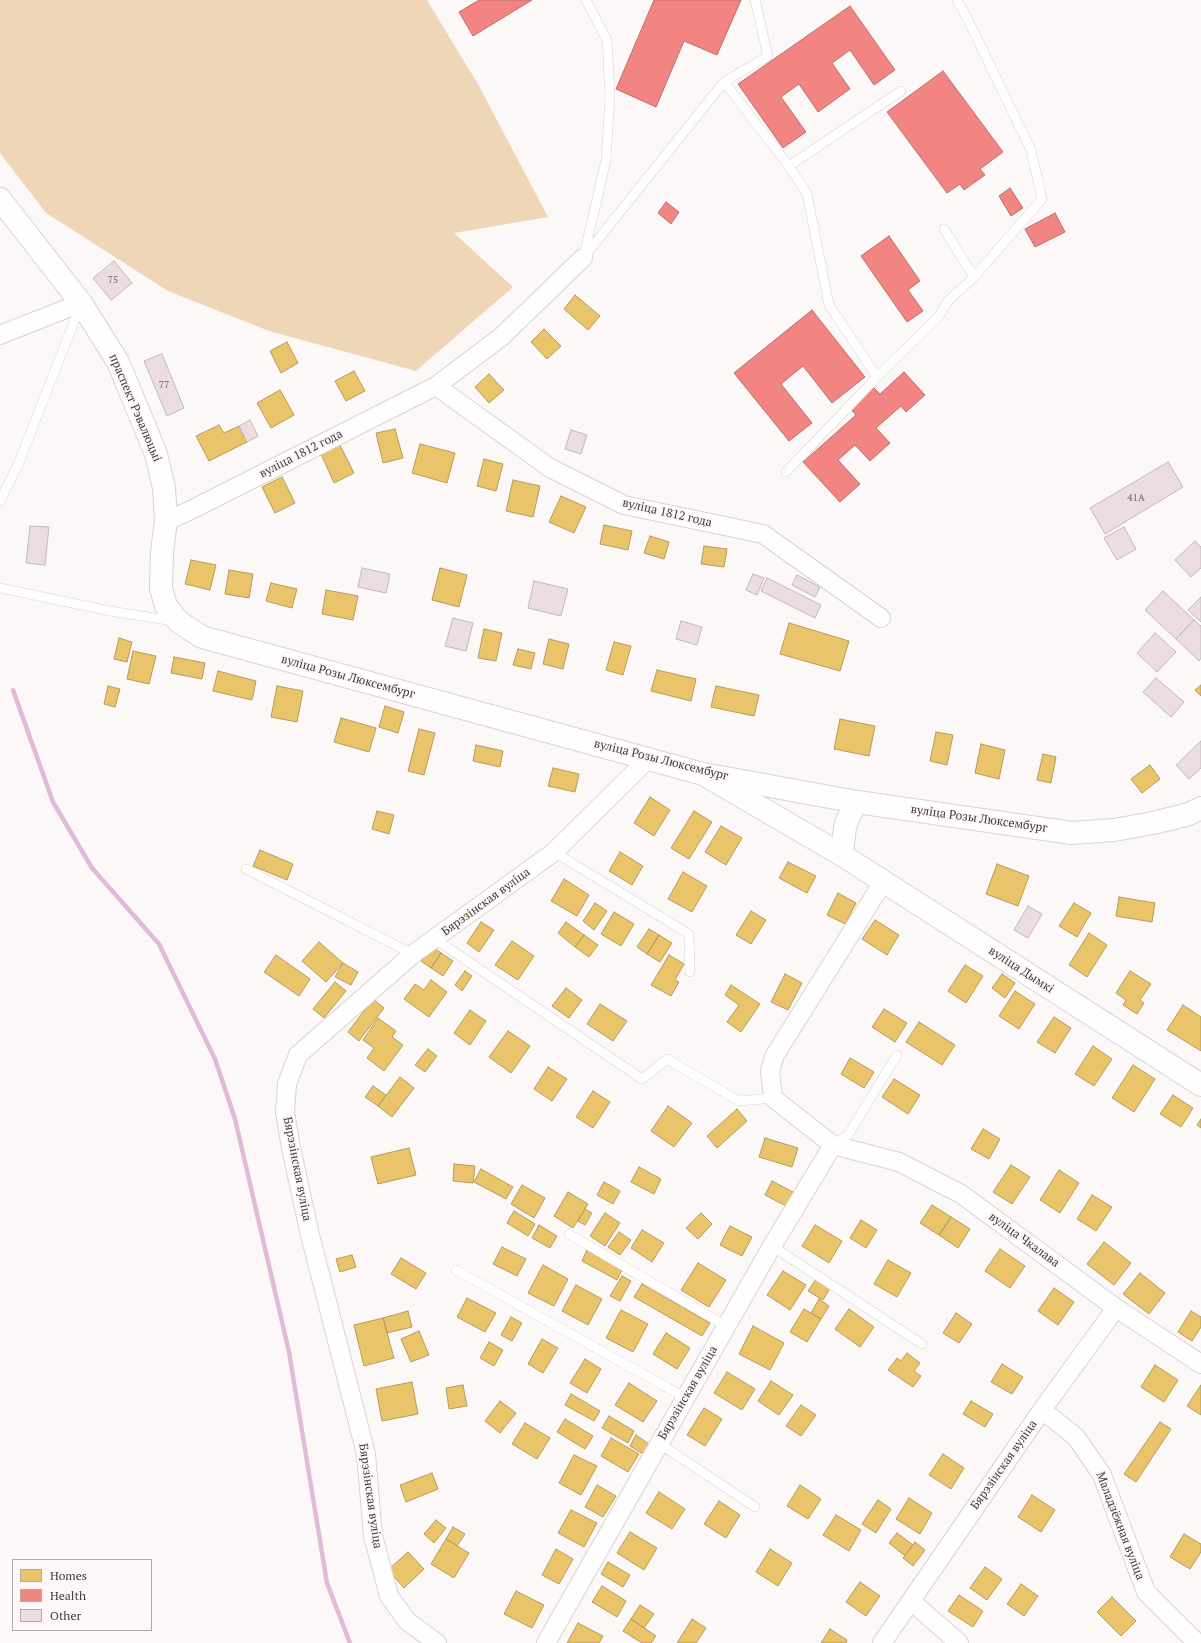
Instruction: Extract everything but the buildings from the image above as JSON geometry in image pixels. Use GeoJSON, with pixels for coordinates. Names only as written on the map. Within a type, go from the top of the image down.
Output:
{"type":"FeatureCollection","features":[{"type":"Feature","properties":{"kind":"main road","name":"праспект Рэвалюцыі"},"geometry":{"type":"LineString","coordinates":[[0,199],[81,303],[118,362],[156,454],[164,488],[166,521],[162,552],[161,588],[166,606],[179,622]]}},
{"type":"Feature","properties":{"kind":"main road","name":"вуліца Розы Люксембург"},"geometry":{"type":"LineString","coordinates":[[179,622],[202,637],[703,774],[857,802],[1072,833],[1114,830],[1153,823],[1189,814],[1201,808]]}},
{"type":"Feature","properties":{"kind":"main road","name":"вуліца Дымкі"},"geometry":{"type":"LineString","coordinates":[[703,774],[842,855],[1201,1086]]}},
{"type":"Feature","properties":{"kind":"main road"},"geometry":{"type":"LineString","coordinates":[[842,855],[845,827],[857,802]]}},
{"type":"Feature","properties":{"kind":"street","name":"вуліца 1812 года"},"geometry":{"type":"LineString","coordinates":[[166,521],[188,512],[436,386],[501,338],[583,258]]}},
{"type":"Feature","properties":{"kind":"street"},"geometry":{"type":"LineString","coordinates":[[0,335],[81,303]]}},
{"type":"Feature","properties":{"kind":"street","name":"вуліца 1812 года"},"geometry":{"type":"LineString","coordinates":[[436,386],[550,468],[624,504],[763,534],[881,618]]}},
{"type":"Feature","properties":{"kind":"street","name":"Бярэзінская вуліца"},"geometry":{"type":"LineString","coordinates":[[437,1643],[407,1621],[389,1596],[373,1536],[366,1454],[310,1235],[291,1148],[285,1112],[287,1084],[298,1055],[413,954],[554,852],[649,758]]}},
{"type":"Feature","properties":{"kind":"street"},"geometry":{"type":"LineString","coordinates":[[833,1145],[773,1098],[770,1070],[775,1055],[883,882]]}},
{"type":"Feature","properties":{"kind":"street","name":"Бярэзінская вуліца"},"geometry":{"type":"LineString","coordinates":[[546,1643],[772,1246],[833,1145]]}},
{"type":"Feature","properties":{"kind":"street","name":"вуліца Чкалава"},"geometry":{"type":"LineString","coordinates":[[833,1145],[900,1162],[961,1194],[1116,1308],[1201,1364]]}},
{"type":"Feature","properties":{"kind":"street","name":"Бярэзінская вуліца"},"geometry":{"type":"LineString","coordinates":[[882,1643],[1042,1410],[1116,1308]]}},
{"type":"Feature","properties":{"kind":"street","name":"Маладзёжная вуліца"},"geometry":{"type":"LineString","coordinates":[[1042,1410],[1076,1437],[1102,1475],[1146,1592],[1197,1643]]}},
{"type":"Feature","properties":{"kind":"street"},"geometry":{"type":"LineString","coordinates":[[910,1601],[959,1643]]}},
{"type":"Feature","properties":{"kind":"lane"},"geometry":{"type":"LineString","coordinates":[[583,258],[606,160],[610,96],[607,40],[586,0]]}},
{"type":"Feature","properties":{"kind":"lane"},"geometry":{"type":"LineString","coordinates":[[583,258],[724,82],[768,56],[754,0]]}},
{"type":"Feature","properties":{"kind":"lane"},"geometry":{"type":"LineString","coordinates":[[786,472],[877,377],[939,316],[948,301],[974,277],[1042,199],[1031,150],[968,20],[956,0]]}},
{"type":"Feature","properties":{"kind":"lane"},"geometry":{"type":"LineString","coordinates":[[724,82],[789,166],[807,194],[829,305],[877,377]]}},
{"type":"Feature","properties":{"kind":"lane"},"geometry":{"type":"LineString","coordinates":[[789,166],[901,91]]}},
{"type":"Feature","properties":{"kind":"lane"},"geometry":{"type":"LineString","coordinates":[[944,229],[974,277]]}},
{"type":"Feature","properties":{"kind":"lane"},"geometry":{"type":"LineString","coordinates":[[0,501],[18,465],[81,303]]}},
{"type":"Feature","properties":{"kind":"lane"},"geometry":{"type":"LineString","coordinates":[[0,588],[110,611],[179,622]]}},
{"type":"Feature","properties":{"kind":"lane"},"geometry":{"type":"LineString","coordinates":[[554,852],[689,934],[690,972]]}},
{"type":"Feature","properties":{"kind":"lane"},"geometry":{"type":"LineString","coordinates":[[246,869],[413,954]]}},
{"type":"Feature","properties":{"kind":"lane"},"geometry":{"type":"LineString","coordinates":[[435,939],[642,1079],[667,1059],[739,1101],[773,1098]]}},
{"type":"Feature","properties":{"kind":"lane"},"geometry":{"type":"LineString","coordinates":[[833,1145],[848,1135],[897,1055]]}},
{"type":"Feature","properties":{"kind":"lane"},"geometry":{"type":"LineString","coordinates":[[569,1234],[726,1326]]}},
{"type":"Feature","properties":{"kind":"lane"},"geometry":{"type":"LineString","coordinates":[[772,1246],[922,1344]]}},
{"type":"Feature","properties":{"kind":"lane"},"geometry":{"type":"LineString","coordinates":[[456,1270],[686,1398]]}},
{"type":"Feature","properties":{"kind":"lane"},"geometry":{"type":"LineString","coordinates":[[660,1444],[755,1507]]}},
{"type":"Feature","properties":{"kind":"shaded area"},"geometry":{"type":"Polygon","coordinates":[[[0,0],[427,0],[479,86],[548,217],[454,233],[513,287],[416,371],[269,331],[168,291],[46,213],[0,153],[0,0]]]}},
{"type":"Feature","properties":{"kind":"waterway"},"geometry":{"type":"LineString","coordinates":[[13,690],[53,802],[92,868],[159,944],[215,1059],[235,1119],[289,1352],[327,1583],[350,1643]]}}]}
